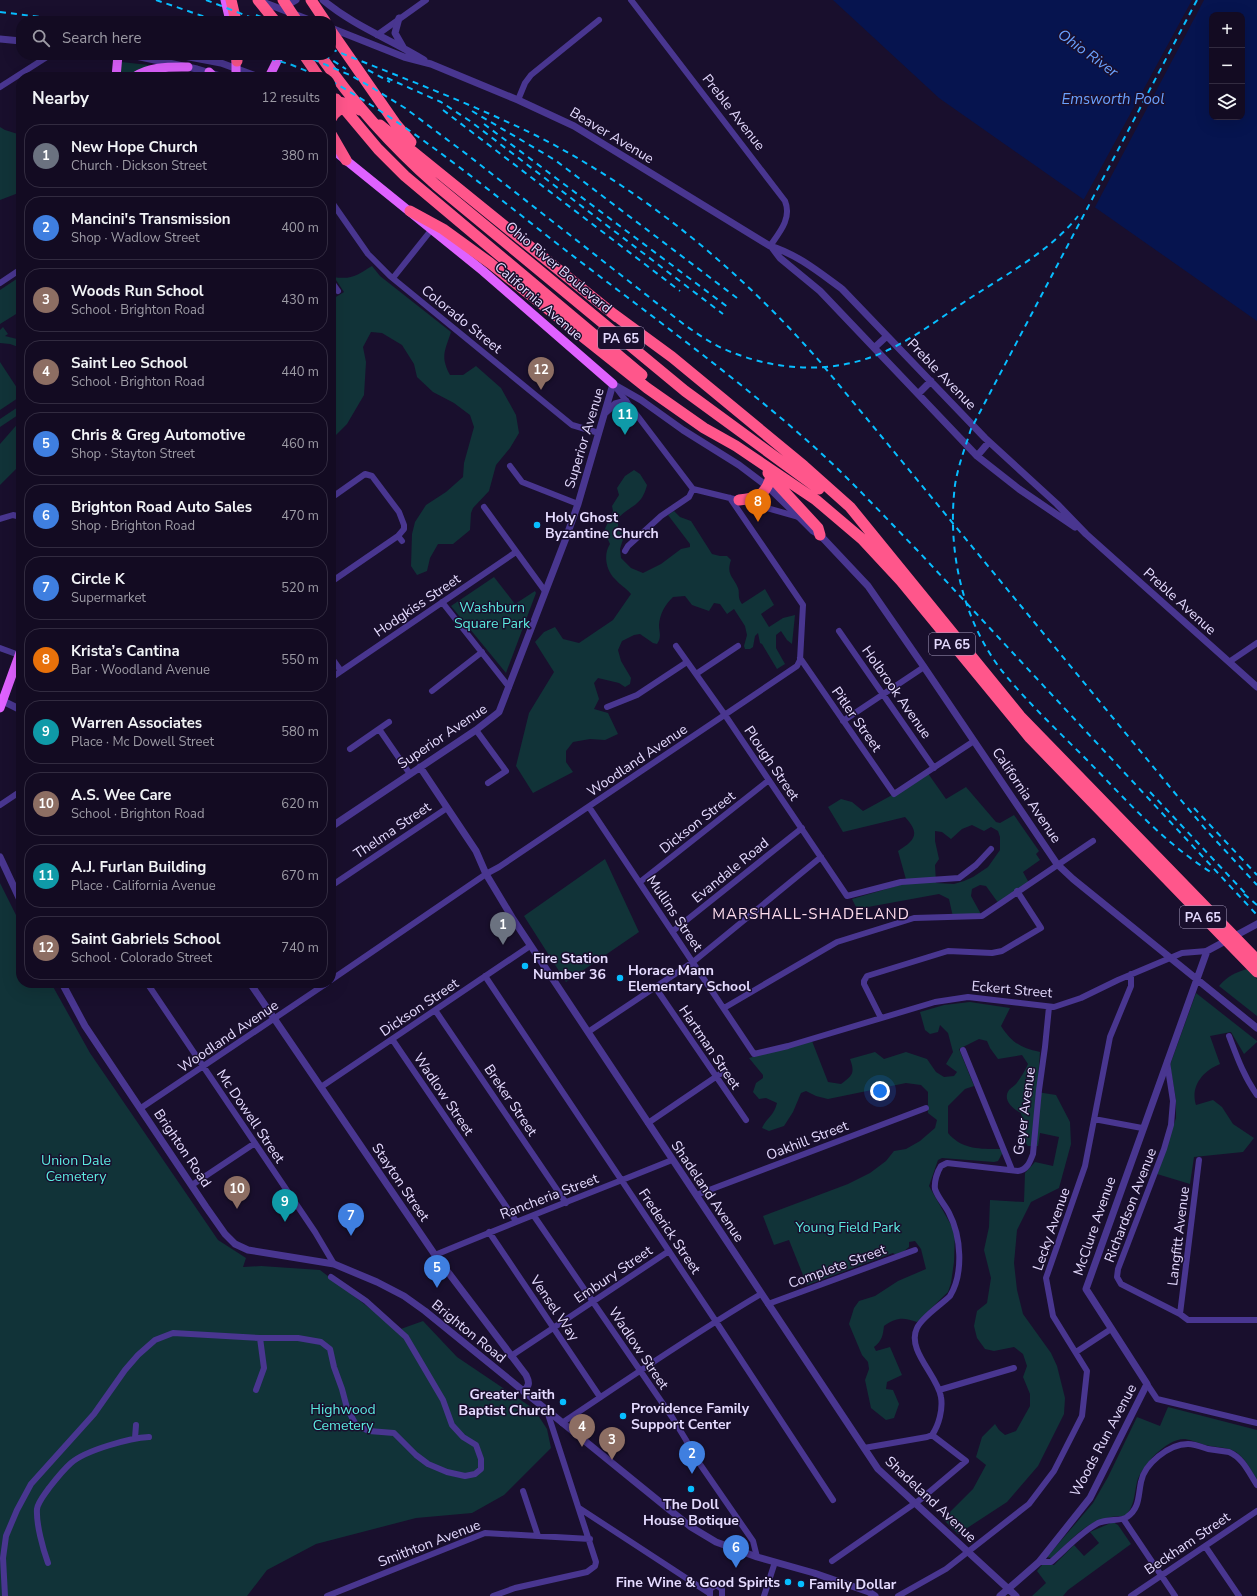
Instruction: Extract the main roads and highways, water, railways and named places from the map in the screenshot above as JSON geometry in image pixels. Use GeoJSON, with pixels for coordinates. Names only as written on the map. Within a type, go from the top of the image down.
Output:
{"type":"FeatureCollection","features":[{"type":"Feature","properties":{"kind":"highway"},"geometry":{"type":"LineString","coordinates":[[231,0],[235,16]]}},
{"type":"Feature","properties":{"kind":"highway"},"geometry":{"type":"LineString","coordinates":[[258,0],[271,16]]}},
{"type":"Feature","properties":{"kind":"highway"},"geometry":{"type":"LineString","coordinates":[[266,0],[277,16]]}},
{"type":"Feature","properties":{"kind":"highway"},"geometry":{"type":"LineString","coordinates":[[310,0],[321,16]]}},
{"type":"Feature","properties":{"kind":"highway"},"geometry":{"type":"LineString","coordinates":[[281,4],[292,16]]}},
{"type":"Feature","properties":{"kind":"highway"},"geometry":{"type":"LineString","coordinates":[[336,36],[402,132],[448,179]]}},
{"type":"Feature","properties":{"kind":"highway"},"geometry":{"type":"LineString","coordinates":[[307,60],[316,72]]}},
{"type":"Feature","properties":{"kind":"highway","name":"Ohio River Boulevard"},"geometry":{"type":"LineString","coordinates":[[324,60],[332,72]]}},
{"type":"Feature","properties":{"kind":"highway","name":"Ohio River Boulevard"},"geometry":{"type":"LineString","coordinates":[[336,77],[376,127],[402,155],[436,185],[685,391],[809,481],[860,523],[875,538]]}},
{"type":"Feature","properties":{"kind":"highway","name":"Ohio River Boulevard"},"geometry":{"type":"LineString","coordinates":[[336,99],[366,136],[392,164],[432,200],[669,397],[736,446]]}},
{"type":"Feature","properties":{"kind":"highway"},"geometry":{"type":"LineString","coordinates":[[336,101],[348,104],[358,109],[392,133],[612,313],[718,404],[733,418],[743,431],[771,482],[818,528],[820,535]]}},
{"type":"Feature","properties":{"kind":"highway"},"geometry":{"type":"LineString","coordinates":[[336,112],[344,108],[358,109]]}},
{"type":"Feature","properties":{"kind":"highway"},"geometry":{"type":"LineString","coordinates":[[336,143],[346,160]]}},
{"type":"Feature","properties":{"kind":"highway"},"geometry":{"type":"LineString","coordinates":[[410,211],[443,229],[490,263],[609,358],[675,408],[704,428],[736,446]]}},
{"type":"Feature","properties":{"kind":"highway"},"geometry":{"type":"LineString","coordinates":[[612,313],[672,356],[804,466],[850,507],[875,538]]}},
{"type":"Feature","properties":{"kind":"highway","name":"PA 65"},"geometry":{"type":"LineString","coordinates":[[736,446],[816,500],[862,539],[901,582],[1030,738],[1257,960]]}},
{"type":"Feature","properties":{"kind":"highway"},"geometry":{"type":"LineString","coordinates":[[734,499],[760,496],[771,482]]}},
{"type":"Feature","properties":{"kind":"highway","name":"PA 65"},"geometry":{"type":"LineString","coordinates":[[875,538],[1020,716],[1257,972]]}},
{"type":"Feature","properties":{"kind":"main road"},"geometry":{"type":"LineString","coordinates":[[225,0],[229,16]]}},
{"type":"Feature","properties":{"kind":"main road"},"geometry":{"type":"LineString","coordinates":[[290,0],[292,16]]}},
{"type":"Feature","properties":{"kind":"main road"},"geometry":{"type":"LineString","coordinates":[[116,72],[118,60]]}},
{"type":"Feature","properties":{"kind":"main road"},"geometry":{"type":"LineString","coordinates":[[236,72],[237,60]]}},
{"type":"Feature","properties":{"kind":"main road"},"geometry":{"type":"LineString","coordinates":[[271,72],[277,60]]}},
{"type":"Feature","properties":{"kind":"main road"},"geometry":{"type":"LineString","coordinates":[[145,72],[157,68],[188,67]]}},
{"type":"Feature","properties":{"kind":"main road","name":"California Avenue"},"geometry":{"type":"LineString","coordinates":[[336,152],[432,229],[613,384]]}},
{"type":"Feature","properties":{"kind":"main road"},"geometry":{"type":"LineString","coordinates":[[1,704],[16,664]]}},
{"type":"Feature","properties":{"kind":"water","name":"Emsworth Pool"},"geometry":{"type":"Polygon","coordinates":[[[833,0],[1257,0],[1257,321],[939,98],[833,0]]]}},
{"type":"Feature","properties":{"kind":"railway"},"geometry":{"type":"LineString","coordinates":[[156,0],[202,16]]}},
{"type":"Feature","properties":{"kind":"railway"},"geometry":{"type":"LineString","coordinates":[[206,0],[247,16]]}},
{"type":"Feature","properties":{"kind":"railway"},"geometry":{"type":"LineString","coordinates":[[1197,0],[971,429],[956,478],[953,510],[953,534],[960,583],[967,606],[988,651],[1002,671],[1033,706],[1147,821],[1179,849],[1214,874]]}},
{"type":"Feature","properties":{"kind":"railway"},"geometry":{"type":"LineString","coordinates":[[0,12],[33,16]]}},
{"type":"Feature","properties":{"kind":"railway"},"geometry":{"type":"LineString","coordinates":[[336,51],[486,112],[537,136],[577,158],[654,208],[725,266],[759,297],[821,363],[1174,792],[1208,832],[1257,885]]}},
{"type":"Feature","properties":{"kind":"railway"},"geometry":{"type":"LineString","coordinates":[[276,60],[309,72]]}},
{"type":"Feature","properties":{"kind":"railway"},"geometry":{"type":"LineString","coordinates":[[315,60],[352,76],[405,108],[469,156],[686,326],[724,349],[744,357],[764,362],[806,368],[827,367],[848,364],[888,350],[923,330],[1031,259],[1056,239],[1078,216]]}},
{"type":"Feature","properties":{"kind":"railway"},"geometry":{"type":"LineString","coordinates":[[332,60],[346,69]]}},
{"type":"Feature","properties":{"kind":"railway"},"geometry":{"type":"LineString","coordinates":[[368,70],[390,82]]}},
{"type":"Feature","properties":{"kind":"railway"},"geometry":{"type":"LineString","coordinates":[[387,78],[441,102],[470,121],[723,314]]}},
{"type":"Feature","properties":{"kind":"railway"},"geometry":{"type":"LineString","coordinates":[[336,84],[362,99],[422,139],[450,160],[720,368],[811,444],[852,483],[918,551],[1257,915]]}},
{"type":"Feature","properties":{"kind":"railway"},"geometry":{"type":"LineString","coordinates":[[443,110],[680,291]]}},
{"type":"Feature","properties":{"kind":"railway"},"geometry":{"type":"LineString","coordinates":[[472,111],[555,160],[737,298]]}},
{"type":"Feature","properties":{"kind":"railway"},"geometry":{"type":"LineString","coordinates":[[484,124],[729,308]]}},
{"type":"Feature","properties":{"kind":"railway"},"geometry":{"type":"LineString","coordinates":[[1150,792],[1245,893]]}},
{"type":"Feature","properties":{"kind":"railway"},"geometry":{"type":"LineString","coordinates":[[1194,808],[1257,875]]}},
{"type":"Feature","properties":{"kind":"railway"},"geometry":{"type":"LineString","coordinates":[[1244,894],[1257,905]]}},
{"type":"Feature","properties":{"kind":"place","name":"Saint Gabriels School"},"geometry":{"type":"Point","coordinates":[541,390]}},
{"type":"Feature","properties":{"kind":"place","name":"A.J. Furlan Building"},"geometry":{"type":"Point","coordinates":[625,435]}},
{"type":"Feature","properties":{"kind":"place","name":"Krista’s Cantina"},"geometry":{"type":"Point","coordinates":[758,522]}},
{"type":"Feature","properties":{"kind":"place","name":"Holy Ghost Byzantine Church"},"geometry":{"type":"Point","coordinates":[537,525]}},
{"type":"Feature","properties":{"kind":"place","name":"New Hope Church"},"geometry":{"type":"Point","coordinates":[503,945]}},
{"type":"Feature","properties":{"kind":"place","name":"Fire Station Number 36"},"geometry":{"type":"Point","coordinates":[525,966]}},
{"type":"Feature","properties":{"kind":"place","name":"Horace Mann Elementary School"},"geometry":{"type":"Point","coordinates":[620,978]}},
{"type":"Feature","properties":{"kind":"place","name":"A.S. Wee Care"},"geometry":{"type":"Point","coordinates":[237,1209]}},
{"type":"Feature","properties":{"kind":"place","name":"Warren Associates"},"geometry":{"type":"Point","coordinates":[285,1222]}},
{"type":"Feature","properties":{"kind":"place","name":"Circle K"},"geometry":{"type":"Point","coordinates":[351,1236]}},
{"type":"Feature","properties":{"kind":"place","name":"Chris & Greg Automotive"},"geometry":{"type":"Point","coordinates":[437,1288]}},
{"type":"Feature","properties":{"kind":"place","name":"Greater Faith Baptist Church"},"geometry":{"type":"Point","coordinates":[563,1402]}},
{"type":"Feature","properties":{"kind":"place","name":"Providence Family Support Center"},"geometry":{"type":"Point","coordinates":[623,1416]}},
{"type":"Feature","properties":{"kind":"place","name":"Saint Leo School"},"geometry":{"type":"Point","coordinates":[582,1447]}},
{"type":"Feature","properties":{"kind":"place","name":"Woods Run School"},"geometry":{"type":"Point","coordinates":[612,1460]}},
{"type":"Feature","properties":{"kind":"place","name":"Mancini's Transmission"},"geometry":{"type":"Point","coordinates":[692,1474]}},
{"type":"Feature","properties":{"kind":"place","name":"The Doll House Botique"},"geometry":{"type":"Point","coordinates":[691,1489]}},
{"type":"Feature","properties":{"kind":"place","name":"Brighton Road Auto Sales"},"geometry":{"type":"Point","coordinates":[736,1568]}},
{"type":"Feature","properties":{"kind":"place","name":"Fine Wine & Good Spirits"},"geometry":{"type":"Point","coordinates":[788,1582]}},
{"type":"Feature","properties":{"kind":"place","name":"Family Dollar"},"geometry":{"type":"Point","coordinates":[801,1584]}},
{"type":"Feature","properties":{"kind":"district","name":"MARSHALL-SHADELAND"},"geometry":{"type":"Point","coordinates":[811,914]}},
{"type":"Feature","properties":{"kind":"water label","name":"Ohio River"},"geometry":{"type":"Point","coordinates":[1088,53]}},
{"type":"Feature","properties":{"kind":"park label","name":"Washburn Square Park"},"geometry":{"type":"Point","coordinates":[492,616]}},
{"type":"Feature","properties":{"kind":"park label","name":"Union Dale Cemetery"},"geometry":{"type":"Point","coordinates":[76,1168]}},
{"type":"Feature","properties":{"kind":"park label","name":"Young Field Park"},"geometry":{"type":"Point","coordinates":[848,1227]}},
{"type":"Feature","properties":{"kind":"park label","name":"Highwood Cemetery"},"geometry":{"type":"Point","coordinates":[343,1418]}}]}
